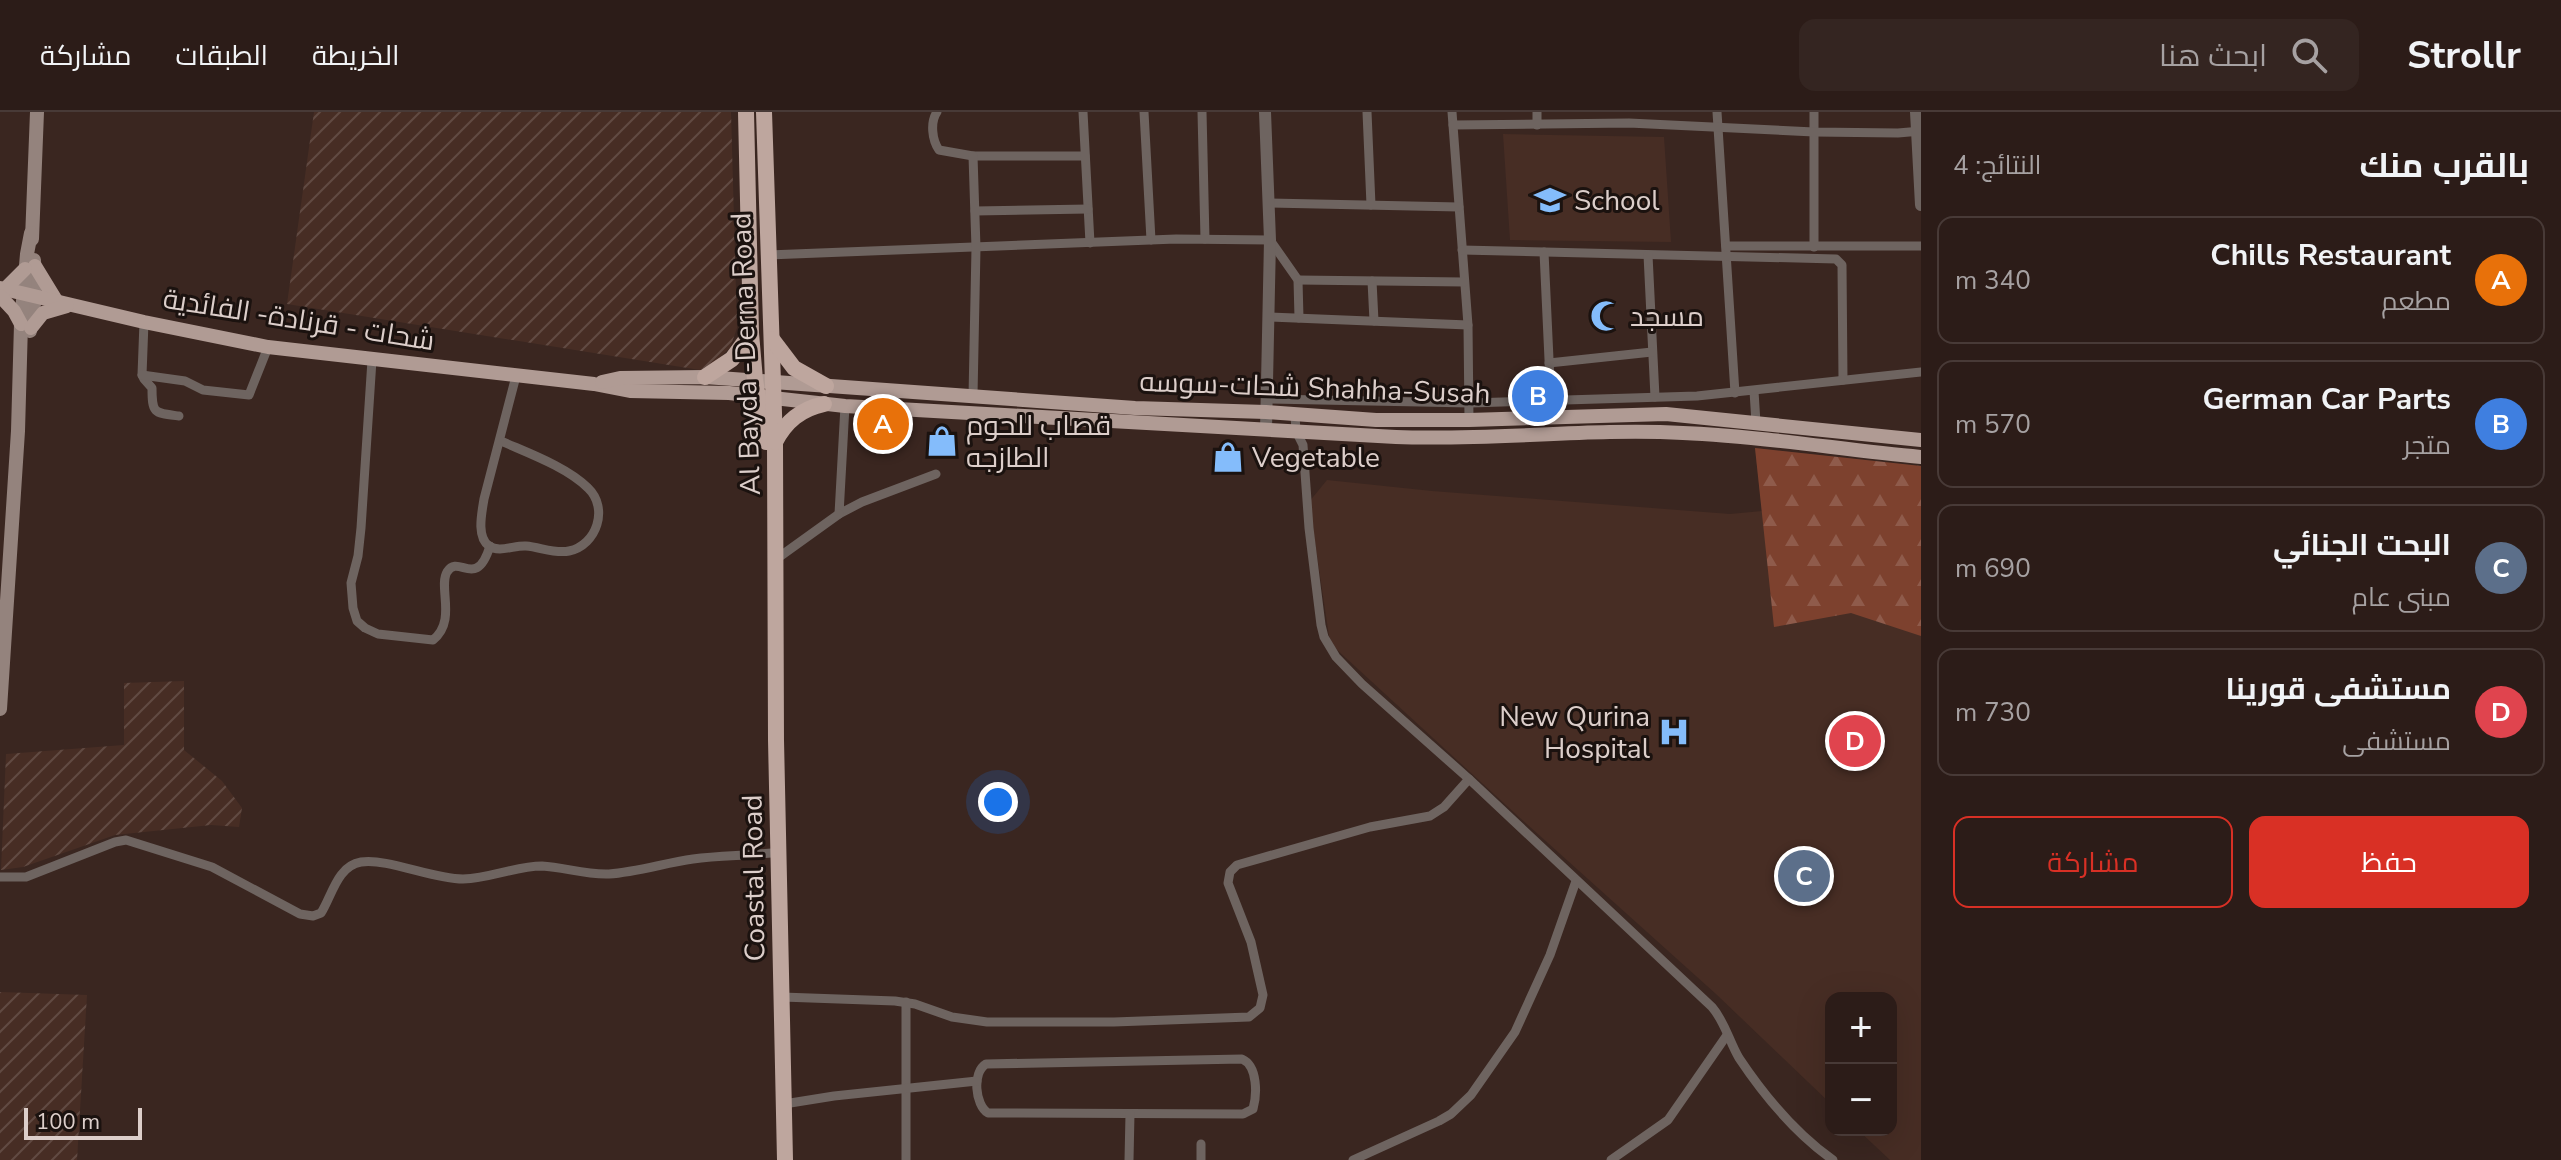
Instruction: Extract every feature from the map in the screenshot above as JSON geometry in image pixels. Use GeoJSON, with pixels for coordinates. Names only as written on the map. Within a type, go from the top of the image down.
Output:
{"type":"FeatureCollection","features":[{"type":"Feature","properties":{"kind":"highway","name":"Al Bayda -Derna Road"},"geometry":{"type":"LineString","coordinates":[[746,112],[751,333],[775,443],[774,595]]}},
{"type":"Feature","properties":{"kind":"highway","name":"Al Bayda -Derna Road"},"geometry":{"type":"LineString","coordinates":[[764,112],[772,339],[765,389]]}},
{"type":"Feature","properties":{"kind":"highway"},"geometry":{"type":"LineString","coordinates":[[705,377],[732,359],[751,333]]}},
{"type":"Feature","properties":{"kind":"highway"},"geometry":{"type":"LineString","coordinates":[[772,339],[794,368],[826,386]]}},
{"type":"Feature","properties":{"kind":"highway"},"geometry":{"type":"LineString","coordinates":[[765,389],[770,569],[774,595]]}},
{"type":"Feature","properties":{"kind":"highway"},"geometry":{"type":"LineString","coordinates":[[775,443],[794,417],[813,406],[824,404]]}},
{"type":"Feature","properties":{"kind":"highway","name":"Coastal Road"},"geometry":{"type":"LineString","coordinates":[[774,595],[785,1160]]}},
{"type":"Feature","properties":{"kind":"main road"},"geometry":{"type":"LineString","coordinates":[[0,709],[21,355],[30,295],[37,112]]}},
{"type":"Feature","properties":{"kind":"main road"},"geometry":{"type":"LineString","coordinates":[[26,326],[2,291],[30,268]]}},
{"type":"Feature","properties":{"kind":"main road"},"geometry":{"type":"LineString","coordinates":[[26,326],[43,313],[63,304],[30,268]]}},
{"type":"Feature","properties":{"kind":"main road","name":"شحات - قرنادة- الفائدية"},"geometry":{"type":"LineString","coordinates":[[2,291],[268,347],[594,384]]}},
{"type":"Feature","properties":{"kind":"main road"},"geometry":{"type":"LineString","coordinates":[[594,384],[620,378],[705,377],[765,389]]}},
{"type":"Feature","properties":{"kind":"main road"},"geometry":{"type":"LineString","coordinates":[[594,384],[630,391],[729,393],[765,389]]}},
{"type":"Feature","properties":{"kind":"main road","name":"شحات-سوسه Shahha-Susah"},"geometry":{"type":"LineString","coordinates":[[765,389],[826,386],[1135,408],[1266,406],[1295,423],[1430,439],[1684,433],[1921,457]]}},
{"type":"Feature","properties":{"kind":"main road","name":"شحات-سوسه Shahha-Susah"},"geometry":{"type":"LineString","coordinates":[[765,389],[824,404],[845,406],[1266,430],[1295,423],[1657,414],[1921,440]]}},
{"type":"Feature","properties":{"kind":"street"},"geometry":{"type":"LineString","coordinates":[[937,112],[933,120],[934,141],[939,150],[973,156],[1085,156]]}},
{"type":"Feature","properties":{"kind":"street"},"geometry":{"type":"LineString","coordinates":[[1083,112],[1090,243]]}},
{"type":"Feature","properties":{"kind":"street"},"geometry":{"type":"LineString","coordinates":[[1144,112],[1151,240]]}},
{"type":"Feature","properties":{"kind":"street"},"geometry":{"type":"LineString","coordinates":[[1202,112],[1205,239]]}},
{"type":"Feature","properties":{"kind":"street"},"geometry":{"type":"LineString","coordinates":[[1265,112],[1270,240],[1266,430]]}},
{"type":"Feature","properties":{"kind":"street"},"geometry":{"type":"LineString","coordinates":[[1367,112],[1371,205]]}},
{"type":"Feature","properties":{"kind":"street"},"geometry":{"type":"LineString","coordinates":[[1452,112],[1468,325],[1469,420]]}},
{"type":"Feature","properties":{"kind":"street"},"geometry":{"type":"LineString","coordinates":[[1537,112],[1537,125]]}},
{"type":"Feature","properties":{"kind":"street"},"geometry":{"type":"LineString","coordinates":[[1717,112],[1735,393]]}},
{"type":"Feature","properties":{"kind":"street"},"geometry":{"type":"LineString","coordinates":[[1814,112],[1814,247]]}},
{"type":"Feature","properties":{"kind":"street"},"geometry":{"type":"LineString","coordinates":[[1916,112],[1921,205]]}},
{"type":"Feature","properties":{"kind":"street"},"geometry":{"type":"LineString","coordinates":[[1453,125],[1537,125],[1629,117],[1718,128],[1814,132],[1919,131]]}},
{"type":"Feature","properties":{"kind":"street"},"geometry":{"type":"LineString","coordinates":[[973,156],[976,248],[973,396]]}},
{"type":"Feature","properties":{"kind":"street"},"geometry":{"type":"LineString","coordinates":[[1269,203],[1459,207]]}},
{"type":"Feature","properties":{"kind":"street"},"geometry":{"type":"LineString","coordinates":[[975,211],[1088,209]]}},
{"type":"Feature","properties":{"kind":"street"},"geometry":{"type":"LineString","coordinates":[[768,255],[1151,240],[1270,240]]}},
{"type":"Feature","properties":{"kind":"street"},"geometry":{"type":"LineString","coordinates":[[1270,240],[1298,280],[1299,318]]}},
{"type":"Feature","properties":{"kind":"street"},"geometry":{"type":"LineString","coordinates":[[1462,250],[1648,255],[1814,247],[1921,246]]}},
{"type":"Feature","properties":{"kind":"street"},"geometry":{"type":"LineString","coordinates":[[1726,251],[1840,261],[1843,380]]}},
{"type":"Feature","properties":{"kind":"street"},"geometry":{"type":"LineString","coordinates":[[1544,252],[1551,402]]}},
{"type":"Feature","properties":{"kind":"street"},"geometry":{"type":"LineString","coordinates":[[1648,255],[1655,397]]}},
{"type":"Feature","properties":{"kind":"street"},"geometry":{"type":"LineString","coordinates":[[1298,280],[1464,282]]}},
{"type":"Feature","properties":{"kind":"street"},"geometry":{"type":"LineString","coordinates":[[1372,281],[1374,321]]}},
{"type":"Feature","properties":{"kind":"street"},"geometry":{"type":"LineString","coordinates":[[1269,317],[1468,325]]}},
{"type":"Feature","properties":{"kind":"street"},"geometry":{"type":"LineString","coordinates":[[144,322],[142,375],[152,388],[152,406],[155,412],[179,416]]}},
{"type":"Feature","properties":{"kind":"street"},"geometry":{"type":"LineString","coordinates":[[142,375],[185,381],[203,390],[249,395],[268,347]]}},
{"type":"Feature","properties":{"kind":"street"},"geometry":{"type":"LineString","coordinates":[[1549,363],[1652,352]]}},
{"type":"Feature","properties":{"kind":"street"},"geometry":{"type":"LineString","coordinates":[[372,360],[361,528],[350,595],[357,621],[378,634],[433,640],[441,630],[445,616],[447,572],[456,567],[479,568],[490,546]]}},
{"type":"Feature","properties":{"kind":"street"},"geometry":{"type":"LineString","coordinates":[[1266,406],[1551,402],[1735,393],[1921,372]]}},
{"type":"Feature","properties":{"kind":"street"},"geometry":{"type":"LineString","coordinates":[[501,441],[557,467],[588,487],[597,499],[600,518],[588,541],[570,551],[559,552],[523,546],[496,548],[490,546],[482,535],[481,517],[516,376]]}},
{"type":"Feature","properties":{"kind":"street"},"geometry":{"type":"LineString","coordinates":[[1754,391],[1756,423]]}},
{"type":"Feature","properties":{"kind":"street"},"geometry":{"type":"LineString","coordinates":[[839,514],[845,406]]}},
{"type":"Feature","properties":{"kind":"street"},"geometry":{"type":"LineString","coordinates":[[1295,423],[1303,445],[1321,625],[1329,647],[1362,684],[1469,779],[1712,1007],[1740,1058],[1787,1121],[1833,1160]]}},
{"type":"Feature","properties":{"kind":"street"},"geometry":{"type":"LineString","coordinates":[[775,560],[839,514],[936,474]]}},
{"type":"Feature","properties":{"kind":"street"},"geometry":{"type":"LineString","coordinates":[[782,997],[906,1002],[952,1017],[987,1022],[1127,1022],[1249,1017],[1260,1008],[1263,995],[1251,942],[1228,883],[1234,867],[1370,827],[1430,816],[1444,807],[1469,779]]}},
{"type":"Feature","properties":{"kind":"street"},"geometry":{"type":"LineString","coordinates":[[0,877],[26,877],[126,840],[212,867],[300,914],[313,916],[321,913],[341,874],[350,866],[362,862],[462,879],[544,866],[579,873],[610,874],[693,859],[779,852]]}},
{"type":"Feature","properties":{"kind":"street"},"geometry":{"type":"LineString","coordinates":[[1353,1160],[1439,1121],[1471,1095],[1515,1032],[1550,955],[1576,881]]}},
{"type":"Feature","properties":{"kind":"street"},"geometry":{"type":"LineString","coordinates":[[906,1002],[906,1160]]}},
{"type":"Feature","properties":{"kind":"street"},"geometry":{"type":"LineString","coordinates":[[1611,1160],[1668,1120],[1727,1035]]}},
{"type":"Feature","properties":{"kind":"street"},"geometry":{"type":"LineString","coordinates":[[1239,1059],[1249,1062],[1252,1067],[1255,1102],[1253,1109],[1247,1113],[988,1113],[980,1107],[977,1081],[978,1070],[986,1064],[1239,1059]]}},
{"type":"Feature","properties":{"kind":"street"},"geometry":{"type":"LineString","coordinates":[[784,1104],[977,1081]]}},
{"type":"Feature","properties":{"kind":"street"},"geometry":{"type":"LineString","coordinates":[[1129,1160],[1130,1114]]}},
{"type":"Feature","properties":{"kind":"street"},"geometry":{"type":"LineString","coordinates":[[1201,1144],[1201,1160]]}},
{"type":"Feature","properties":{"kind":"shaded area"},"geometry":{"type":"Polygon","coordinates":[[[314,112],[731,112],[737,328],[730,348],[700,370],[287,304],[314,112]]]}},
{"type":"Feature","properties":{"kind":"shaded area"},"geometry":{"type":"Polygon","coordinates":[[[1503,134],[1664,137],[1671,242],[1510,240],[1503,134]]]}},
{"type":"Feature","properties":{"kind":"shaded area","name":"New Qurina Hospital"},"geometry":{"type":"Polygon","coordinates":[[[1755,448],[1921,466],[1921,1160],[1890,1160],[1864,1136],[1897,1136],[1897,992],[1825,992],[1825,1098],[1716,994],[1334,647],[1329,636],[1309,502],[1327,480],[1730,514],[1762,511],[1755,448]]]}},
{"type":"Feature","properties":{"kind":"shaded area"},"geometry":{"type":"Polygon","coordinates":[[[184,681],[184,750],[222,781],[242,808],[239,827],[211,825],[115,835],[23,867],[1,870],[6,754],[124,745],[124,683],[184,681]]]}},
{"type":"Feature","properties":{"kind":"shaded area"},"geometry":{"type":"Polygon","coordinates":[[[0,992],[87,995],[77,1160],[0,1160],[0,992]]]}},
{"type":"Feature","properties":{"kind":"green space"},"geometry":{"type":"Polygon","coordinates":[[[1755,448],[1921,466],[1921,636],[1851,613],[1774,627],[1755,448]]]}},
{"type":"Feature","properties":{"kind":"place","name":"School"},"geometry":{"type":"Point","coordinates":[1550,200]}},
{"type":"Feature","properties":{"kind":"place","name":"مسجد"},"geometry":{"type":"Point","coordinates":[1606,316]}},
{"type":"Feature","properties":{"kind":"place","name":"German Car Parts"},"geometry":{"type":"Point","coordinates":[1538,396]}},
{"type":"Feature","properties":{"kind":"place","name":"Chills Restaurant"},"geometry":{"type":"Point","coordinates":[883,424]}},
{"type":"Feature","properties":{"kind":"place","name":"قصاب للحوم الطازجه"},"geometry":{"type":"Point","coordinates":[942,441]}},
{"type":"Feature","properties":{"kind":"place","name":"Vegetable"},"geometry":{"type":"Point","coordinates":[1228,457]}},
{"type":"Feature","properties":{"kind":"place","name":"New Qurina Hospital"},"geometry":{"type":"Point","coordinates":[1674,732]}},
{"type":"Feature","properties":{"kind":"place","name":"مستشفى قورينا"},"geometry":{"type":"Point","coordinates":[1855,741]}},
{"type":"Feature","properties":{"kind":"place","name":"البحت الجنائي"},"geometry":{"type":"Point","coordinates":[1804,876]}}]}
